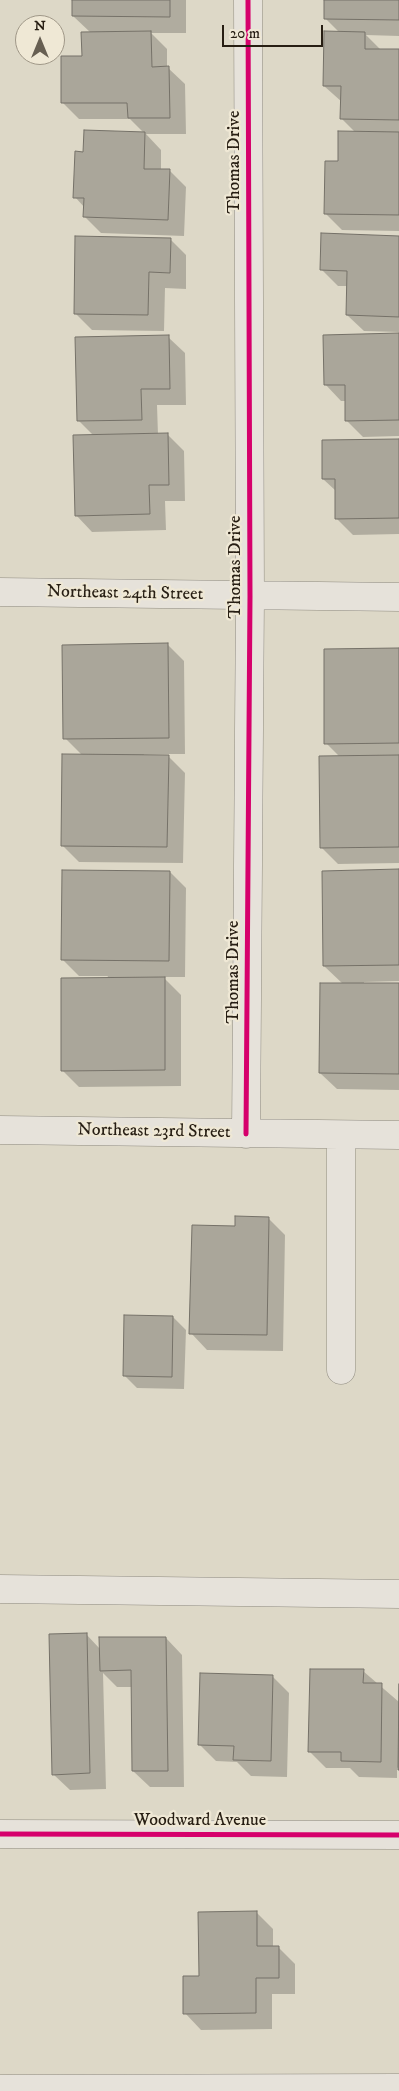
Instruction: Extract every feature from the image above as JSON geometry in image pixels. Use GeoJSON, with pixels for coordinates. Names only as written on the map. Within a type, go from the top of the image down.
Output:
{"type":"FeatureCollection","features":[{"type":"Feature","properties":{"kind":"street","name":"Thomas Drive"},"geometry":{"type":"LineString","coordinates":[[246,1134],[250,596],[248,0]]}},
{"type":"Feature","properties":{"kind":"street","name":"Northeast 24th Street"},"geometry":{"type":"LineString","coordinates":[[0,592],[399,597]]}},
{"type":"Feature","properties":{"kind":"street","name":"Northeast 23rd Street"},"geometry":{"type":"LineString","coordinates":[[0,1130],[399,1135]]}},
{"type":"Feature","properties":{"kind":"street"},"geometry":{"type":"LineString","coordinates":[[341,1135],[341,1370]]}},
{"type":"Feature","properties":{"kind":"street"},"geometry":{"type":"LineString","coordinates":[[0,1589],[399,1594]]}},
{"type":"Feature","properties":{"kind":"street","name":"Woodward Avenue"},"geometry":{"type":"LineString","coordinates":[[0,1834],[399,1835]]}},
{"type":"Feature","properties":{"kind":"street"},"geometry":{"type":"LineString","coordinates":[[0,2089],[241,2090],[399,2088]]}},
{"type":"Feature","properties":{"kind":"building"},"geometry":{"type":"Polygon","coordinates":[[[72,0],[170,0],[170,17],[72,16],[72,0]]]}},
{"type":"Feature","properties":{"kind":"building"},"geometry":{"type":"Polygon","coordinates":[[[324,0],[399,0],[399,20],[324,19],[324,0]]]}},
{"type":"Feature","properties":{"kind":"building"},"geometry":{"type":"Polygon","coordinates":[[[151,31],[152,67],[169,66],[170,118],[128,118],[127,103],[61,103],[61,65],[65,65],[65,56],[82,56],[81,32],[151,31]]]}},
{"type":"Feature","properties":{"kind":"building"},"geometry":{"type":"Polygon","coordinates":[[[324,31],[365,32],[365,49],[399,49],[399,120],[340,119],[341,86],[323,86],[324,31]]]}},
{"type":"Feature","properties":{"kind":"building"},"geometry":{"type":"Polygon","coordinates":[[[84,130],[145,132],[144,169],[170,169],[168,220],[83,217],[84,198],[73,198],[75,151],[83,152],[84,130]]]}},
{"type":"Feature","properties":{"kind":"building"},"geometry":{"type":"Polygon","coordinates":[[[338,131],[399,132],[399,215],[324,214],[325,161],[338,161],[338,131]]]}},
{"type":"Feature","properties":{"kind":"building"},"geometry":{"type":"Polygon","coordinates":[[[321,233],[399,236],[399,317],[346,315],[347,271],[320,270],[321,233]]]}},
{"type":"Feature","properties":{"kind":"building"},"geometry":{"type":"Polygon","coordinates":[[[75,236],[171,238],[170,273],[149,272],[148,315],[74,314],[75,236]]]}},
{"type":"Feature","properties":{"kind":"building"},"geometry":{"type":"Polygon","coordinates":[[[399,333],[399,420],[345,421],[345,385],[324,385],[323,335],[399,333]]]}},
{"type":"Feature","properties":{"kind":"building"},"geometry":{"type":"Polygon","coordinates":[[[169,335],[170,389],[141,389],[142,420],[77,421],[75,337],[169,335]]]}},
{"type":"Feature","properties":{"kind":"building"},"geometry":{"type":"Polygon","coordinates":[[[168,433],[169,485],[149,485],[150,514],[75,516],[73,435],[168,433]]]}},
{"type":"Feature","properties":{"kind":"building"},"geometry":{"type":"Polygon","coordinates":[[[399,439],[399,518],[335,519],[335,479],[322,479],[322,440],[399,439]]]}},
{"type":"Feature","properties":{"kind":"building"},"geometry":{"type":"Polygon","coordinates":[[[168,643],[169,738],[63,739],[62,645],[168,643]]]}},
{"type":"Feature","properties":{"kind":"building"},"geometry":{"type":"Polygon","coordinates":[[[399,648],[399,743],[324,744],[324,649],[399,648]]]}},
{"type":"Feature","properties":{"kind":"building"},"geometry":{"type":"Polygon","coordinates":[[[62,754],[169,755],[167,847],[61,846],[62,754]]]}},
{"type":"Feature","properties":{"kind":"building"},"geometry":{"type":"Polygon","coordinates":[[[399,755],[399,847],[320,848],[319,756],[399,755]]]}},
{"type":"Feature","properties":{"kind":"building"},"geometry":{"type":"Polygon","coordinates":[[[399,869],[399,965],[323,966],[322,871],[399,869]]]}},
{"type":"Feature","properties":{"kind":"building"},"geometry":{"type":"Polygon","coordinates":[[[62,870],[170,871],[169,961],[61,960],[62,870]]]}},
{"type":"Feature","properties":{"kind":"building"},"geometry":{"type":"Polygon","coordinates":[[[165,977],[165,1070],[61,1071],[61,978],[165,977]]]}},
{"type":"Feature","properties":{"kind":"building"},"geometry":{"type":"Polygon","coordinates":[[[320,983],[399,983],[399,1074],[319,1073],[320,983]]]}},
{"type":"Feature","properties":{"kind":"building"},"geometry":{"type":"Polygon","coordinates":[[[235,1216],[269,1217],[267,1335],[189,1334],[192,1225],[235,1226],[235,1216]]]}},
{"type":"Feature","properties":{"kind":"building"},"geometry":{"type":"Polygon","coordinates":[[[124,1315],[173,1316],[172,1377],[123,1376],[124,1315]]]}},
{"type":"Feature","properties":{"kind":"building"},"geometry":{"type":"Polygon","coordinates":[[[87,1633],[90,1773],[52,1775],[49,1634],[87,1633]]]}},
{"type":"Feature","properties":{"kind":"building"},"geometry":{"type":"Polygon","coordinates":[[[99,1637],[166,1637],[168,1771],[132,1771],[131,1670],[100,1671],[99,1637]]]}},
{"type":"Feature","properties":{"kind":"building"},"geometry":{"type":"Polygon","coordinates":[[[310,1669],[364,1669],[363,1683],[382,1683],[381,1762],[341,1761],[341,1752],[308,1752],[310,1669]]]}},
{"type":"Feature","properties":{"kind":"building"},"geometry":{"type":"Polygon","coordinates":[[[200,1673],[273,1675],[271,1761],[233,1760],[234,1746],[198,1745],[200,1673]]]}},
{"type":"Feature","properties":{"kind":"building"},"geometry":{"type":"Polygon","coordinates":[[[399,1684],[399,1770],[398,1770],[399,1684]]]}},
{"type":"Feature","properties":{"kind":"building"},"geometry":{"type":"Polygon","coordinates":[[[257,1911],[257,1946],[279,1946],[279,1978],[256,1978],[256,2013],[183,2014],[183,1976],[199,1976],[198,1912],[257,1911]]]}},
{"type":"Feature","properties":{"kind":"cycle path"},"geometry":{"type":"LineString","coordinates":[[246,1134],[250,596],[248,0]]}},
{"type":"Feature","properties":{"kind":"cycle path"},"geometry":{"type":"LineString","coordinates":[[0,1834],[399,1835]]}}]}
